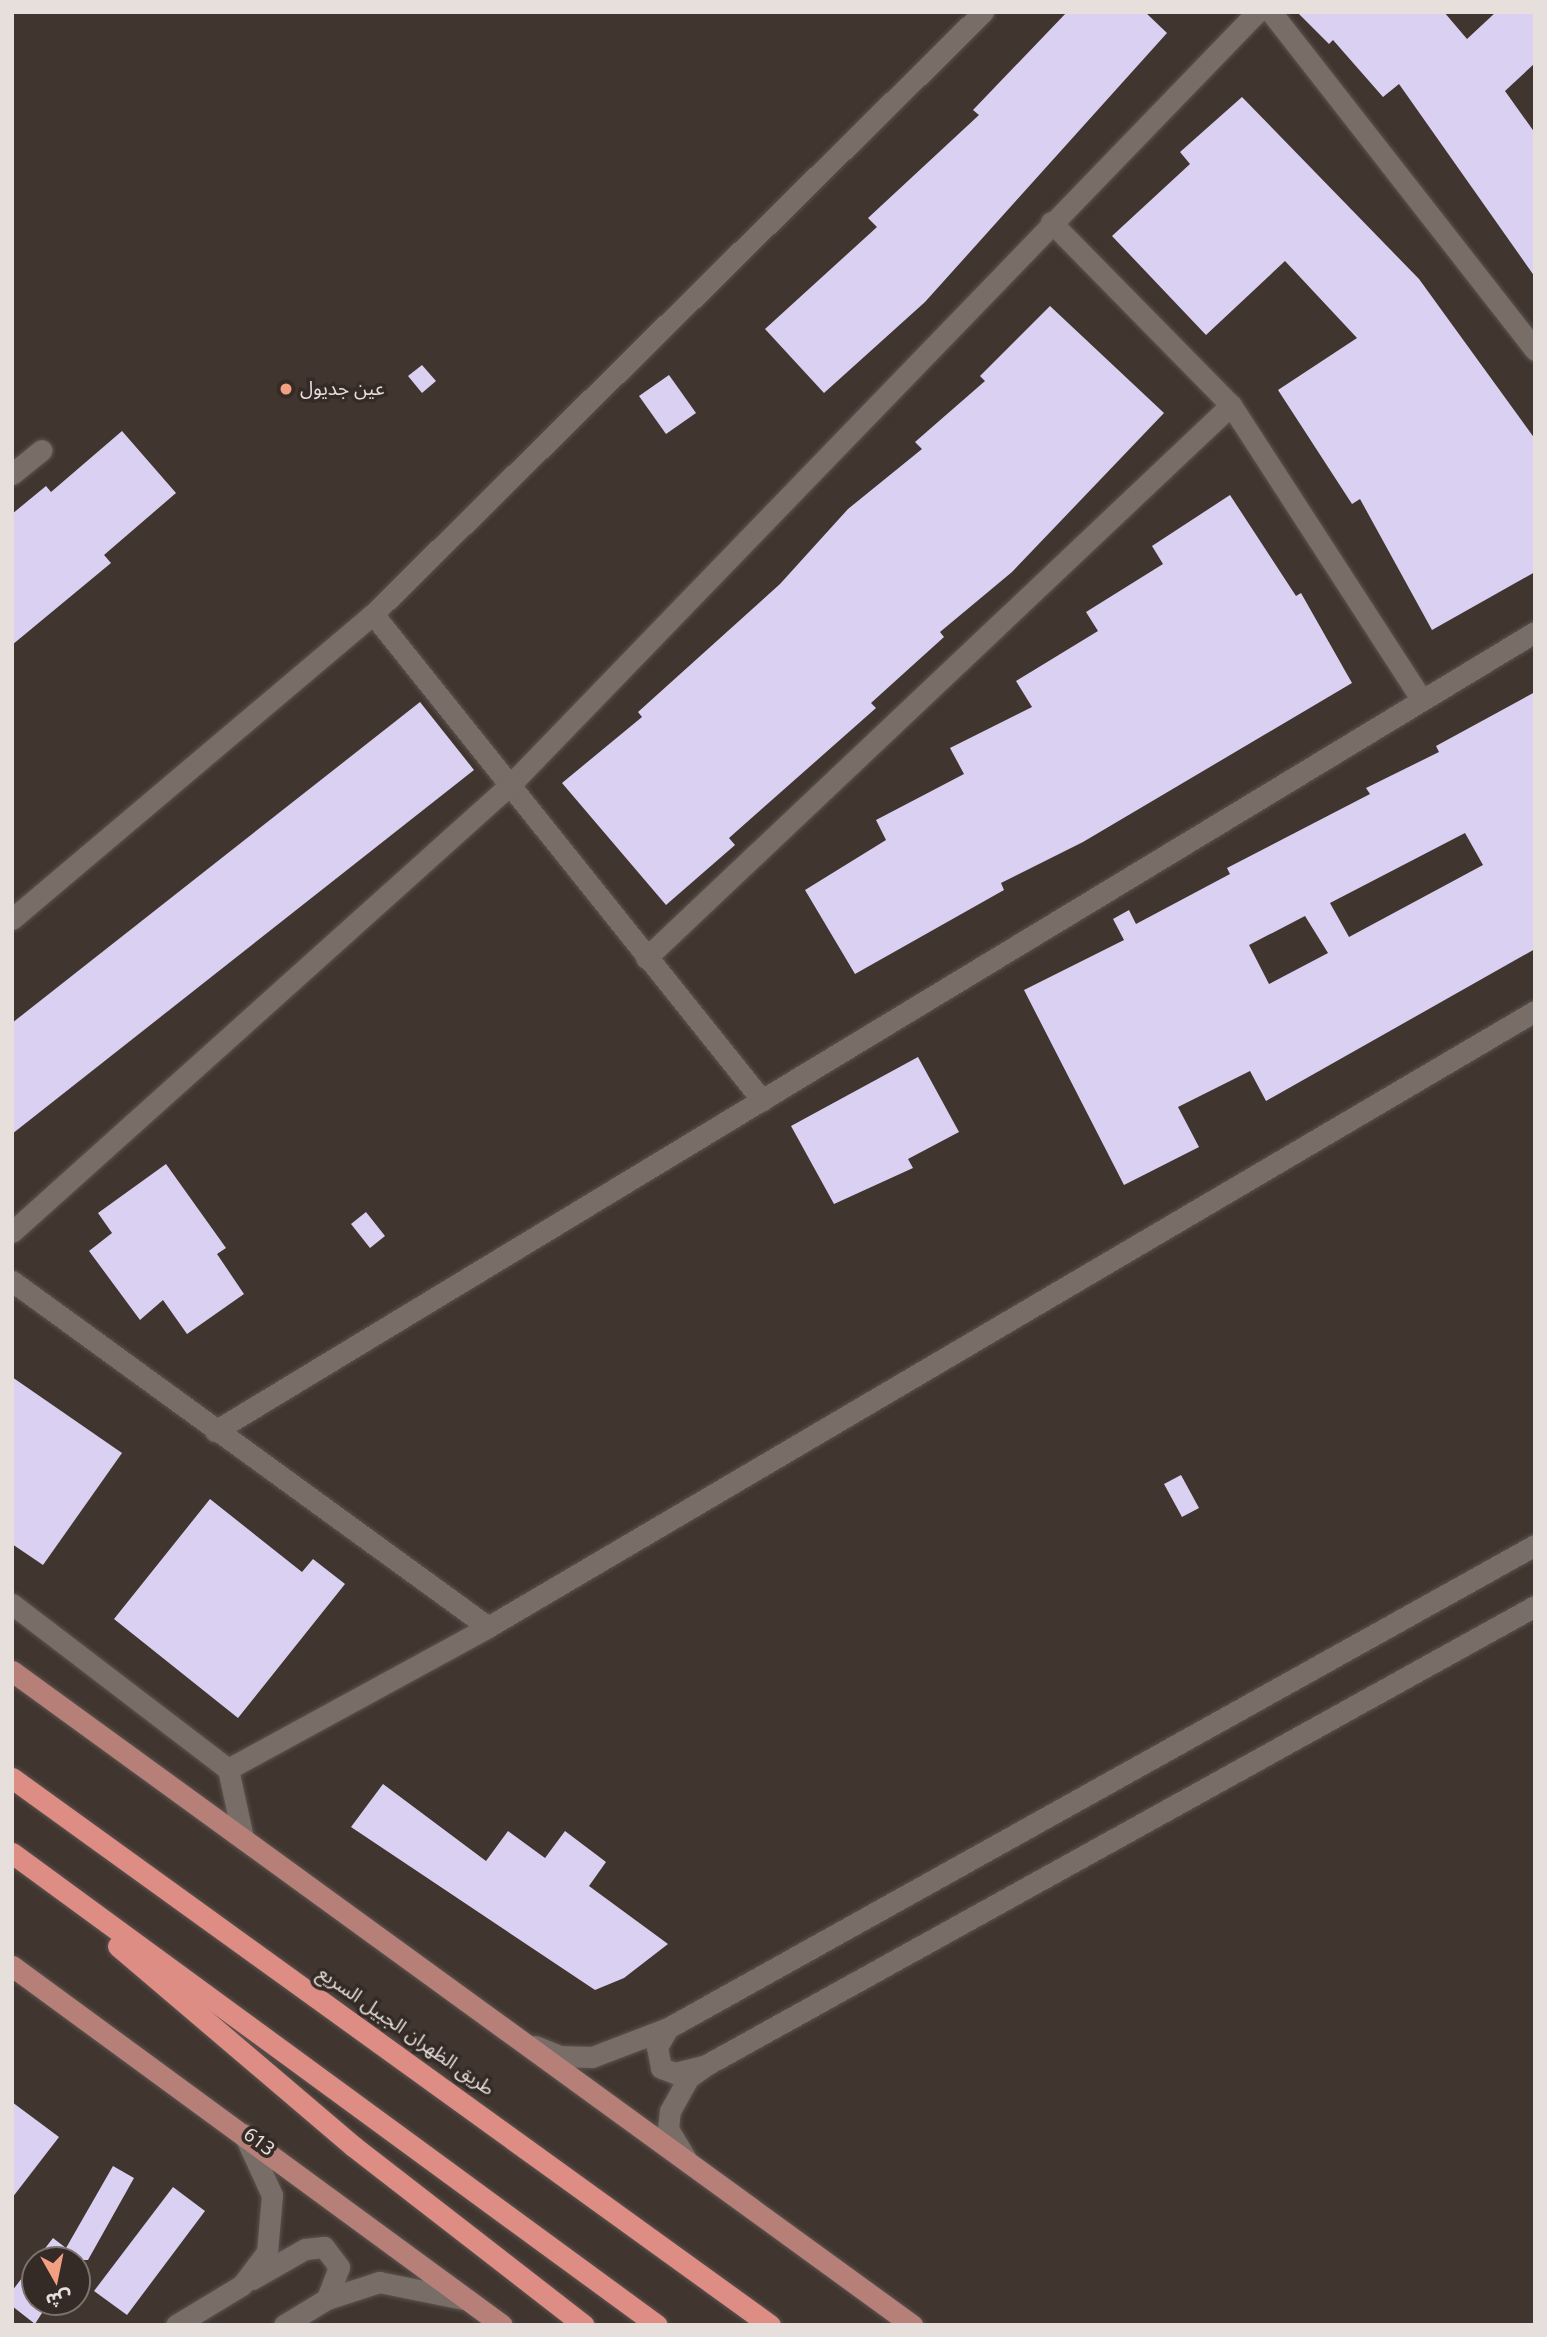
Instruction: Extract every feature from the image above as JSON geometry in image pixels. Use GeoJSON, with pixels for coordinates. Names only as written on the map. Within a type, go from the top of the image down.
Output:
{"type":"FeatureCollection","features":[{"type":"Feature","properties":{"kind":"highway","name":"طريق الظهران الجبيل السريع"},"geometry":{"type":"LineString","coordinates":[[12,1778],[769,2325]]}},
{"type":"Feature","properties":{"kind":"highway"},"geometry":{"type":"LineString","coordinates":[[12,1855],[353,2146],[584,2325]]}},
{"type":"Feature","properties":{"kind":"highway"},"geometry":{"type":"LineString","coordinates":[[12,1855],[657,2325]]}},
{"type":"Feature","properties":{"kind":"main road"},"geometry":{"type":"LineString","coordinates":[[12,1671],[912,2325]]}},
{"type":"Feature","properties":{"kind":"main road","name":"613"},"geometry":{"type":"LineString","coordinates":[[12,1966],[242,2129],[502,2325]]}},
{"type":"Feature","properties":{"kind":"street"},"geometry":{"type":"LineString","coordinates":[[12,919],[373,614],[983,12]]}},
{"type":"Feature","properties":{"kind":"street"},"geometry":{"type":"LineString","coordinates":[[12,1232],[512,783],[1051,222],[1257,12]]}},
{"type":"Feature","properties":{"kind":"street"},"geometry":{"type":"LineString","coordinates":[[1271,12],[1535,350]]}},
{"type":"Feature","properties":{"kind":"street"},"geometry":{"type":"LineString","coordinates":[[1051,222],[1231,405],[1422,700]]}},
{"type":"Feature","properties":{"kind":"street"},"geometry":{"type":"LineString","coordinates":[[646,958],[1231,405]]}},
{"type":"Feature","properties":{"kind":"street"},"geometry":{"type":"LineString","coordinates":[[12,474],[42,450]]}},
{"type":"Feature","properties":{"kind":"street"},"geometry":{"type":"LineString","coordinates":[[373,614],[512,783],[646,958],[762,1100]]}},
{"type":"Feature","properties":{"kind":"street"},"geometry":{"type":"LineString","coordinates":[[215,1431],[1535,632]]}},
{"type":"Feature","properties":{"kind":"street"},"geometry":{"type":"LineString","coordinates":[[228,1769],[488,1627],[1535,1011]]}},
{"type":"Feature","properties":{"kind":"street"},"geometry":{"type":"LineString","coordinates":[[12,1281],[488,1627]]}},
{"type":"Feature","properties":{"kind":"street"},"geometry":{"type":"LineString","coordinates":[[513,2037],[560,2056],[592,2057],[668,2028],[1535,1545]]}},
{"type":"Feature","properties":{"kind":"street"},"geometry":{"type":"LineString","coordinates":[[12,1604],[228,1769],[243,1838]]}},
{"type":"Feature","properties":{"kind":"street"},"geometry":{"type":"LineString","coordinates":[[694,2169],[674,2144],[670,2111],[688,2078],[708,2064],[1535,1606]]}},
{"type":"Feature","properties":{"kind":"street"},"geometry":{"type":"LineString","coordinates":[[668,2028],[655,2055],[661,2068],[683,2072],[708,2064]]}},
{"type":"Feature","properties":{"kind":"street"},"geometry":{"type":"LineString","coordinates":[[242,2129],[263,2171],[275,2216],[267,2252],[242,2285]]}},
{"type":"Feature","properties":{"kind":"street"},"geometry":{"type":"LineString","coordinates":[[176,2325],[305,2249],[324,2247],[340,2267],[327,2299]]}},
{"type":"Feature","properties":{"kind":"street"},"geometry":{"type":"LineString","coordinates":[[284,2325],[327,2299],[379,2282],[468,2300]]}},
{"type":"Feature","properties":{"kind":"building"},"geometry":{"type":"Polygon","coordinates":[[[1067,12],[1145,12],[1167,33],[925,302],[824,393],[765,329],[877,227],[868,218],[979,115],[973,110],[1067,12]]]}},
{"type":"Feature","properties":{"kind":"building"},"geometry":{"type":"Polygon","coordinates":[[[1297,12],[1444,12],[1467,39],[1496,12],[1535,12],[1535,63],[1505,91],[1535,133],[1535,277],[1399,84],[1383,97],[1333,40],[1329,44],[1297,12]]]}},
{"type":"Feature","properties":{"kind":"building"},"geometry":{"type":"Polygon","coordinates":[[[1242,97],[1419,279],[1535,439],[1535,572],[1432,630],[1360,499],[1352,504],[1278,390],[1357,338],[1285,261],[1206,335],[1112,236],[1190,164],[1180,152],[1242,97]]]}},
{"type":"Feature","properties":{"kind":"building"},"geometry":{"type":"Polygon","coordinates":[[[1050,306],[1164,413],[1012,572],[940,632],[944,637],[871,703],[876,708],[729,838],[735,845],[666,905],[562,783],[642,717],[638,712],[780,584],[848,509],[922,449],[915,442],[985,381],[980,376],[1050,306]]]}},
{"type":"Feature","properties":{"kind":"building"},"geometry":{"type":"Polygon","coordinates":[[[422,365],[436,381],[422,393],[408,376],[422,365]]]}},
{"type":"Feature","properties":{"kind":"building"},"geometry":{"type":"Polygon","coordinates":[[[669,375],[696,413],[666,434],[639,396],[669,375]]]}},
{"type":"Feature","properties":{"kind":"building"},"geometry":{"type":"Polygon","coordinates":[[[122,431],[176,493],[104,555],[111,563],[12,645],[12,514],[46,486],[51,492],[122,431]]]}},
{"type":"Feature","properties":{"kind":"building"},"geometry":{"type":"Polygon","coordinates":[[[1230,495],[1296,596],[1301,593],[1352,683],[1083,842],[1001,883],[1004,890],[855,974],[805,890],[886,840],[876,820],[964,774],[950,748],[1032,707],[1016,681],[1098,631],[1086,612],[1163,564],[1152,546],[1230,495]]]}},
{"type":"Feature","properties":{"kind":"building"},"geometry":{"type":"Polygon","coordinates":[[[1535,692],[1535,949],[1266,1101],[1250,1071],[1178,1107],[1199,1147],[1124,1185],[1024,990],[1124,940],[1113,919],[1129,910],[1136,924],[1230,874],[1227,868],[1370,794],[1366,788],[1439,752],[1436,746],[1535,692]],[[1465,833],[1330,903],[1349,937],[1483,865],[1465,833]],[[1305,916],[1249,945],[1269,984],[1328,953],[1305,916]]]}},
{"type":"Feature","properties":{"kind":"building"},"geometry":{"type":"Polygon","coordinates":[[[420,702],[474,770],[12,1134],[12,1023],[420,702]]]}},
{"type":"Feature","properties":{"kind":"building"},"geometry":{"type":"Polygon","coordinates":[[[918,1057],[959,1132],[908,1159],[913,1168],[834,1204],[791,1126],[918,1057]]]}},
{"type":"Feature","properties":{"kind":"building"},"geometry":{"type":"Polygon","coordinates":[[[166,1164],[226,1248],[217,1254],[244,1294],[187,1334],[163,1300],[140,1320],[89,1251],[112,1233],[98,1213],[166,1164]]]}},
{"type":"Feature","properties":{"kind":"building"},"geometry":{"type":"Polygon","coordinates":[[[366,1212],[385,1236],[370,1248],[351,1224],[366,1212]]]}},
{"type":"Feature","properties":{"kind":"building"},"geometry":{"type":"Polygon","coordinates":[[[12,1377],[122,1453],[43,1565],[12,1544],[12,1377]]]}},
{"type":"Feature","properties":{"kind":"building"},"geometry":{"type":"Polygon","coordinates":[[[1181,1475],[1199,1508],[1182,1517],[1164,1484],[1181,1475]]]}},
{"type":"Feature","properties":{"kind":"building"},"geometry":{"type":"Polygon","coordinates":[[[210,1499],[302,1572],[313,1559],[345,1584],[238,1718],[114,1619],[210,1499]]]}},
{"type":"Feature","properties":{"kind":"building"},"geometry":{"type":"Polygon","coordinates":[[[383,1784],[486,1861],[508,1831],[545,1858],[565,1831],[606,1862],[589,1886],[668,1944],[624,1978],[595,1990],[351,1827],[383,1784]]]}},
{"type":"Feature","properties":{"kind":"building"},"geometry":{"type":"Polygon","coordinates":[[[12,2102],[59,2137],[12,2198],[12,2102]]]}},
{"type":"Feature","properties":{"kind":"building"},"geometry":{"type":"Polygon","coordinates":[[[113,2166],[134,2178],[91,2255],[91,2246],[67,2246],[113,2166]]]}},
{"type":"Feature","properties":{"kind":"building"},"geometry":{"type":"Polygon","coordinates":[[[173,2187],[205,2211],[127,2315],[94,2291],[173,2187]]]}},
{"type":"Feature","properties":{"kind":"building"},"geometry":{"type":"Polygon","coordinates":[[[53,2238],[63,2246],[47,2246],[53,2238]]]}},
{"type":"Feature","properties":{"kind":"building"},"geometry":{"type":"Polygon","coordinates":[[[21,2279],[21,2313],[12,2306],[12,2291],[21,2279]]]}},
{"type":"Feature","properties":{"kind":"building"},"geometry":{"type":"Polygon","coordinates":[[[25,2316],[40,2316],[35,2324],[25,2316]]]}},
{"type":"Feature","properties":{"kind":"place","name":"عين جديول"},"geometry":{"type":"Point","coordinates":[286,389]}}]}
